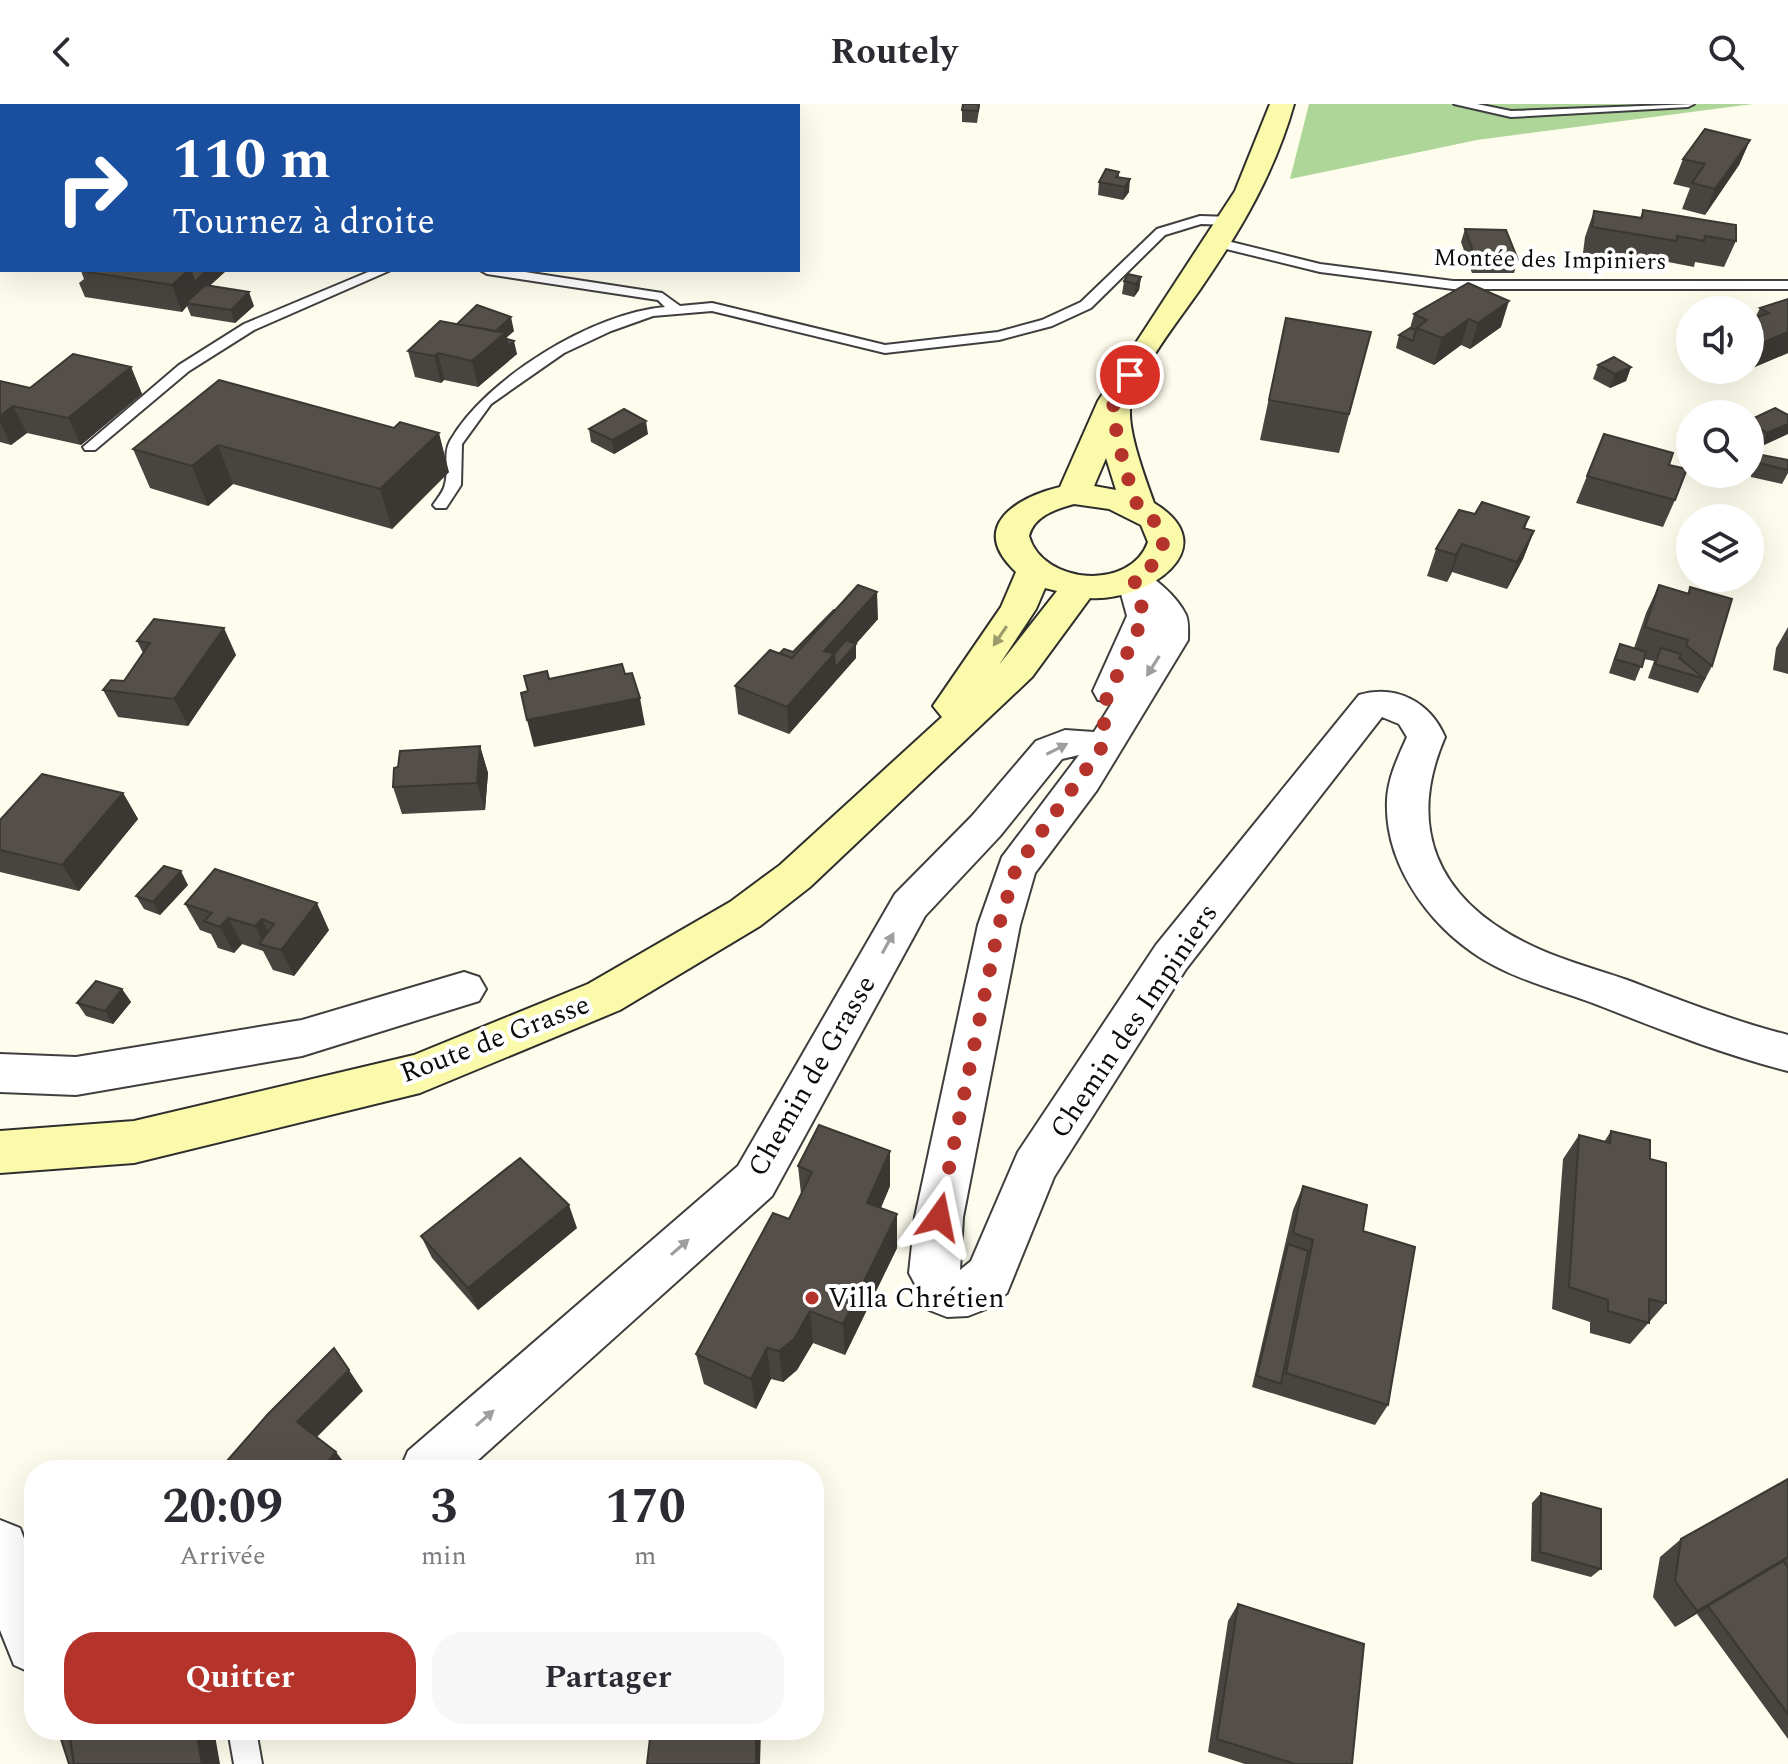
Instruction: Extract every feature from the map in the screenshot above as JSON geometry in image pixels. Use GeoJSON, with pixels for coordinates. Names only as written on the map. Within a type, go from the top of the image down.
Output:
{"type":"FeatureCollection","features":[{"type":"Feature","properties":{"kind":"main road"},"geometry":{"type":"LineString","coordinates":[[1074,494],[1114,401],[1162,322],[1226,232],[1274,139],[1282,104]]}},
{"type":"Feature","properties":{"kind":"main road"},"geometry":{"type":"LineString","coordinates":[[1114,401],[1121,452],[1138,507]]}},
{"type":"Feature","properties":{"kind":"main road"},"geometry":{"type":"LineString","coordinates":[[1074,494],[1118,498],[1138,507],[1152,518],[1161,531],[1164,544],[1161,558],[1150,570],[1134,579],[1100,586],[1081,585],[1035,570],[1022,558],[1014,544],[1014,529],[1021,516],[1034,505],[1074,494]]}},
{"type":"Feature","properties":{"kind":"main road","name":"Route de Grasse"},"geometry":{"type":"LineString","coordinates":[[918,763],[957,697],[1018,609],[1035,570]]}},
{"type":"Feature","properties":{"kind":"main road","name":"Route de Grasse"},"geometry":{"type":"LineString","coordinates":[[0,1152],[134,1142],[420,1073],[604,997],[745,914],[795,876],[1019,668],[1081,585]]}},
{"type":"Feature","properties":{"kind":"street"},"geometry":{"type":"LineString","coordinates":[[1102,747],[1106,700],[1144,616],[1134,579]]}},
{"type":"Feature","properties":{"kind":"street","name":"Chemin des Impiniers"},"geometry":{"type":"LineString","coordinates":[[1102,747],[1016,868],[999,925],[939,1217],[934,1273],[947,1294],[968,1293],[989,1277],[1035,1167],[1171,957],[1372,704],[1397,705],[1420,720],[1426,737],[1410,765],[1403,810],[1421,869],[1454,915],[1499,948],[1733,1040],[1788,1053]]}},
{"type":"Feature","properties":{"kind":"street","name":"Chemin de Grasse"},"geometry":{"type":"LineString","coordinates":[[438,1460],[755,1181],[910,905],[986,826],[1049,750],[1065,743],[1080,742],[1102,747]]}},
{"type":"Feature","properties":{"kind":"street","name":"Route de Grasse"},"geometry":{"type":"LineString","coordinates":[[0,1073],[76,1076],[302,1038],[464,989]]}},
{"type":"Feature","properties":{"kind":"street"},"geometry":{"type":"LineString","coordinates":[[0,1548],[24,1616]]}},
{"type":"Feature","properties":{"kind":"lane"},"geometry":{"type":"LineString","coordinates":[[1460,104],[1511,114],[1688,104]]}},
{"type":"Feature","properties":{"kind":"lane","name":"Montée des Impiniers"},"geometry":{"type":"LineString","coordinates":[[675,308],[727,310],[885,349],[999,336],[1047,323],[1086,305],[1161,232],[1200,220],[1320,268],[1453,285],[1788,285]]}},
{"type":"Feature","properties":{"kind":"lane"},"geometry":{"type":"LineString","coordinates":[[90,447],[184,368],[249,327],[379,272]]}},
{"type":"Feature","properties":{"kind":"lane"},"geometry":{"type":"LineString","coordinates":[[500,272],[662,297],[675,308]]}},
{"type":"Feature","properties":{"kind":"lane"},"geometry":{"type":"LineString","coordinates":[[441,505],[453,485],[455,444],[486,401],[559,350],[606,328],[675,308]]}},
{"type":"Feature","properties":{"kind":"lane"},"geometry":{"type":"LineString","coordinates":[[244,1740],[248,1764]]}},
{"type":"Feature","properties":{"kind":"green space"},"geometry":{"type":"Polygon","coordinates":[[[1309,104],[1753,104],[1477,140],[1290,179],[1309,104]]]}},
{"type":"Feature","properties":{"kind":"building"},"geometry":{"type":"Polygon","coordinates":[[[963,104],[979,104],[978,111],[962,110],[963,104]]]}},
{"type":"Feature","properties":{"kind":"building"},"geometry":{"type":"Polygon","coordinates":[[[1705,129],[1750,140],[1715,189],[1692,183],[1705,164],[1683,159],[1705,129]]]}},
{"type":"Feature","properties":{"kind":"building"},"geometry":{"type":"Polygon","coordinates":[[[1106,169],[1119,172],[1116,177],[1130,179],[1125,187],[1099,182],[1106,169]]]}},
{"type":"Feature","properties":{"kind":"building"},"geometry":{"type":"Polygon","coordinates":[[[1643,210],[1736,225],[1736,241],[1705,236],[1704,241],[1677,236],[1677,241],[1592,227],[1594,211],[1642,218],[1643,210]]]}},
{"type":"Feature","properties":{"kind":"building"},"geometry":{"type":"Polygon","coordinates":[[[1465,229],[1506,230],[1518,260],[1476,259],[1465,229]]]}},
{"type":"Feature","properties":{"kind":"building"},"geometry":{"type":"Polygon","coordinates":[[[88,272],[187,272],[172,285],[88,272]]]}},
{"type":"Feature","properties":{"kind":"building"},"geometry":{"type":"Polygon","coordinates":[[[191,272],[205,272],[195,282],[191,272]]]}},
{"type":"Feature","properties":{"kind":"building"},"geometry":{"type":"Polygon","coordinates":[[[1128,274],[1141,277],[1136,284],[1124,281],[1128,274]]]}},
{"type":"Feature","properties":{"kind":"building"},"geometry":{"type":"Polygon","coordinates":[[[1468,283],[1509,301],[1478,323],[1469,319],[1442,338],[1417,328],[1427,320],[1414,314],[1468,283]]]}},
{"type":"Feature","properties":{"kind":"building"},"geometry":{"type":"Polygon","coordinates":[[[205,285],[249,292],[231,310],[186,303],[205,285]]]}},
{"type":"Feature","properties":{"kind":"building"},"geometry":{"type":"Polygon","coordinates":[[[1788,299],[1788,332],[1764,342],[1764,315],[1769,313],[1764,307],[1788,299]]]}},
{"type":"Feature","properties":{"kind":"building"},"geometry":{"type":"Polygon","coordinates":[[[477,305],[511,317],[496,331],[457,324],[477,305]]]}},
{"type":"Feature","properties":{"kind":"building"},"geometry":{"type":"Polygon","coordinates":[[[1286,318],[1371,332],[1349,414],[1269,400],[1286,318]]]}},
{"type":"Feature","properties":{"kind":"building"},"geometry":{"type":"Polygon","coordinates":[[[440,321],[505,333],[472,361],[438,353],[434,356],[408,351],[440,321]]]}},
{"type":"Feature","properties":{"kind":"building"},"geometry":{"type":"Polygon","coordinates":[[[1410,328],[1416,330],[1413,341],[1399,335],[1410,328]]]}},
{"type":"Feature","properties":{"kind":"building"},"geometry":{"type":"Polygon","coordinates":[[[73,354],[131,367],[68,418],[13,406],[0,416],[0,381],[30,388],[73,354]]]}},
{"type":"Feature","properties":{"kind":"building"},"geometry":{"type":"Polygon","coordinates":[[[1614,357],[1631,367],[1615,374],[1598,365],[1614,357]]]}},
{"type":"Feature","properties":{"kind":"building"},"geometry":{"type":"Polygon","coordinates":[[[219,380],[394,428],[400,422],[439,433],[380,489],[218,445],[192,466],[133,449],[219,380]]]}},
{"type":"Feature","properties":{"kind":"building"},"geometry":{"type":"Polygon","coordinates":[[[1775,408],[1788,415],[1788,424],[1767,433],[1764,431],[1764,413],[1775,408]]]}},
{"type":"Feature","properties":{"kind":"building"},"geometry":{"type":"Polygon","coordinates":[[[624,409],[646,421],[612,440],[589,429],[624,409]]]}},
{"type":"Feature","properties":{"kind":"building"},"geometry":{"type":"Polygon","coordinates":[[[1604,434],[1673,453],[1669,465],[1676,467],[1676,488],[1680,488],[1675,500],[1587,476],[1604,434]]]}},
{"type":"Feature","properties":{"kind":"building"},"geometry":{"type":"Polygon","coordinates":[[[1764,455],[1788,460],[1788,470],[1764,464],[1764,455]]]}},
{"type":"Feature","properties":{"kind":"building"},"geometry":{"type":"Polygon","coordinates":[[[1482,502],[1529,517],[1523,528],[1534,531],[1517,562],[1462,544],[1456,555],[1436,549],[1459,510],[1475,514],[1482,502]]]}},
{"type":"Feature","properties":{"kind":"building"},"geometry":{"type":"Polygon","coordinates":[[[858,585],[877,592],[824,651],[834,654],[787,707],[735,686],[770,650],[792,658],[858,585]]]}},
{"type":"Feature","properties":{"kind":"building"},"geometry":{"type":"Polygon","coordinates":[[[1659,585],[1676,592],[1708,592],[1732,599],[1712,666],[1686,645],[1688,640],[1645,627],[1659,585]]]}},
{"type":"Feature","properties":{"kind":"building"},"geometry":{"type":"Polygon","coordinates":[[[834,610],[792,658],[780,653],[784,649],[793,652],[834,610]]]}},
{"type":"Feature","properties":{"kind":"building"},"geometry":{"type":"Polygon","coordinates":[[[154,619],[224,628],[174,699],[103,690],[111,680],[124,681],[150,643],[137,641],[154,619]]]}},
{"type":"Feature","properties":{"kind":"building"},"geometry":{"type":"Polygon","coordinates":[[[846,640],[856,644],[835,668],[834,654],[846,640]]]}},
{"type":"Feature","properties":{"kind":"building"},"geometry":{"type":"Polygon","coordinates":[[[1620,644],[1646,652],[1642,667],[1615,659],[1620,644]]]}},
{"type":"Feature","properties":{"kind":"building"},"geometry":{"type":"Polygon","coordinates":[[[1661,648],[1681,654],[1679,658],[1705,679],[1655,664],[1661,648]]]}},
{"type":"Feature","properties":{"kind":"building"},"geometry":{"type":"Polygon","coordinates":[[[622,664],[625,674],[632,673],[640,698],[527,720],[521,693],[528,691],[524,676],[547,671],[549,679],[622,664]]]}},
{"type":"Feature","properties":{"kind":"building"},"geometry":{"type":"Polygon","coordinates":[[[480,746],[477,783],[393,787],[394,768],[398,767],[400,751],[480,746]]]}},
{"type":"Feature","properties":{"kind":"building"},"geometry":{"type":"Polygon","coordinates":[[[42,774],[123,793],[62,865],[0,850],[0,820],[42,774]]]}},
{"type":"Feature","properties":{"kind":"building"},"geometry":{"type":"Polygon","coordinates":[[[164,866],[181,871],[153,902],[136,896],[164,866]]]}},
{"type":"Feature","properties":{"kind":"building"},"geometry":{"type":"Polygon","coordinates":[[[215,869],[317,903],[281,950],[259,944],[274,924],[262,919],[255,926],[228,918],[220,927],[204,921],[212,913],[185,904],[215,869]]]}},
{"type":"Feature","properties":{"kind":"building"},"geometry":{"type":"Polygon","coordinates":[[[96,981],[122,989],[105,1011],[77,1003],[96,981]]]}},
{"type":"Feature","properties":{"kind":"building","name":"Villa Chrétien"},"geometry":{"type":"Polygon","coordinates":[[[819,1125],[890,1151],[867,1203],[897,1214],[843,1324],[810,1311],[794,1339],[779,1351],[767,1348],[751,1379],[696,1354],[773,1213],[789,1219],[812,1172],[798,1166],[819,1125]]]}},
{"type":"Feature","properties":{"kind":"building"},"geometry":{"type":"Polygon","coordinates":[[[1611,1131],[1650,1140],[1650,1159],[1666,1163],[1666,1303],[1649,1299],[1649,1323],[1608,1311],[1608,1300],[1569,1287],[1579,1135],[1610,1143],[1611,1131]]]}},
{"type":"Feature","properties":{"kind":"building"},"geometry":{"type":"Polygon","coordinates":[[[520,1158],[569,1205],[468,1288],[421,1236],[520,1158]]]}},
{"type":"Feature","properties":{"kind":"building"},"geometry":{"type":"Polygon","coordinates":[[[1303,1186],[1367,1205],[1363,1231],[1415,1247],[1388,1405],[1286,1373],[1313,1240],[1293,1233],[1303,1186]]]}},
{"type":"Feature","properties":{"kind":"building"},"geometry":{"type":"Polygon","coordinates":[[[1288,1244],[1308,1251],[1281,1384],[1257,1376],[1288,1244]]]}},
{"type":"Feature","properties":{"kind":"building"},"geometry":{"type":"Polygon","coordinates":[[[334,1348],[349,1370],[297,1422],[336,1452],[329,1460],[228,1460],[268,1414],[334,1348]]]}},
{"type":"Feature","properties":{"kind":"building"},"geometry":{"type":"Polygon","coordinates":[[[1788,1479],[1788,1557],[1697,1611],[1675,1581],[1681,1539],[1788,1479]]]}},
{"type":"Feature","properties":{"kind":"building"},"geometry":{"type":"Polygon","coordinates":[[[1541,1493],[1601,1509],[1601,1569],[1540,1552],[1541,1493]]]}},
{"type":"Feature","properties":{"kind":"building"},"geometry":{"type":"Polygon","coordinates":[[[1783,1561],[1788,1567],[1788,1714],[1708,1606],[1783,1561]]]}},
{"type":"Feature","properties":{"kind":"building"},"geometry":{"type":"Polygon","coordinates":[[[1238,1604],[1364,1644],[1352,1764],[1295,1764],[1217,1739],[1238,1604]]]}},
{"type":"Feature","properties":{"kind":"building"},"geometry":{"type":"Polygon","coordinates":[[[61,1740],[70,1740],[74,1764],[69,1764],[61,1740]]]}},
{"type":"Feature","properties":{"kind":"building"},"geometry":{"type":"Polygon","coordinates":[[[70,1740],[198,1740],[202,1764],[74,1764],[70,1740]]]}},
{"type":"Feature","properties":{"kind":"building"},"geometry":{"type":"Polygon","coordinates":[[[650,1740],[756,1740],[756,1764],[647,1764],[650,1740]]]}},
{"type":"Feature","properties":{"kind":"place","name":"Villa Chrétien"},"geometry":{"type":"Point","coordinates":[812,1298]}},
{"type":"Feature","properties":{"kind":"route"},"geometry":{"type":"LineString","coordinates":[[939,1217],[999,925],[1016,868],[1083,780],[1102,747],[1106,700],[1144,616],[1134,579],[1150,570],[1161,558],[1164,544],[1161,531],[1152,518],[1138,507],[1121,452],[1114,401],[1130,375]]}}]}
